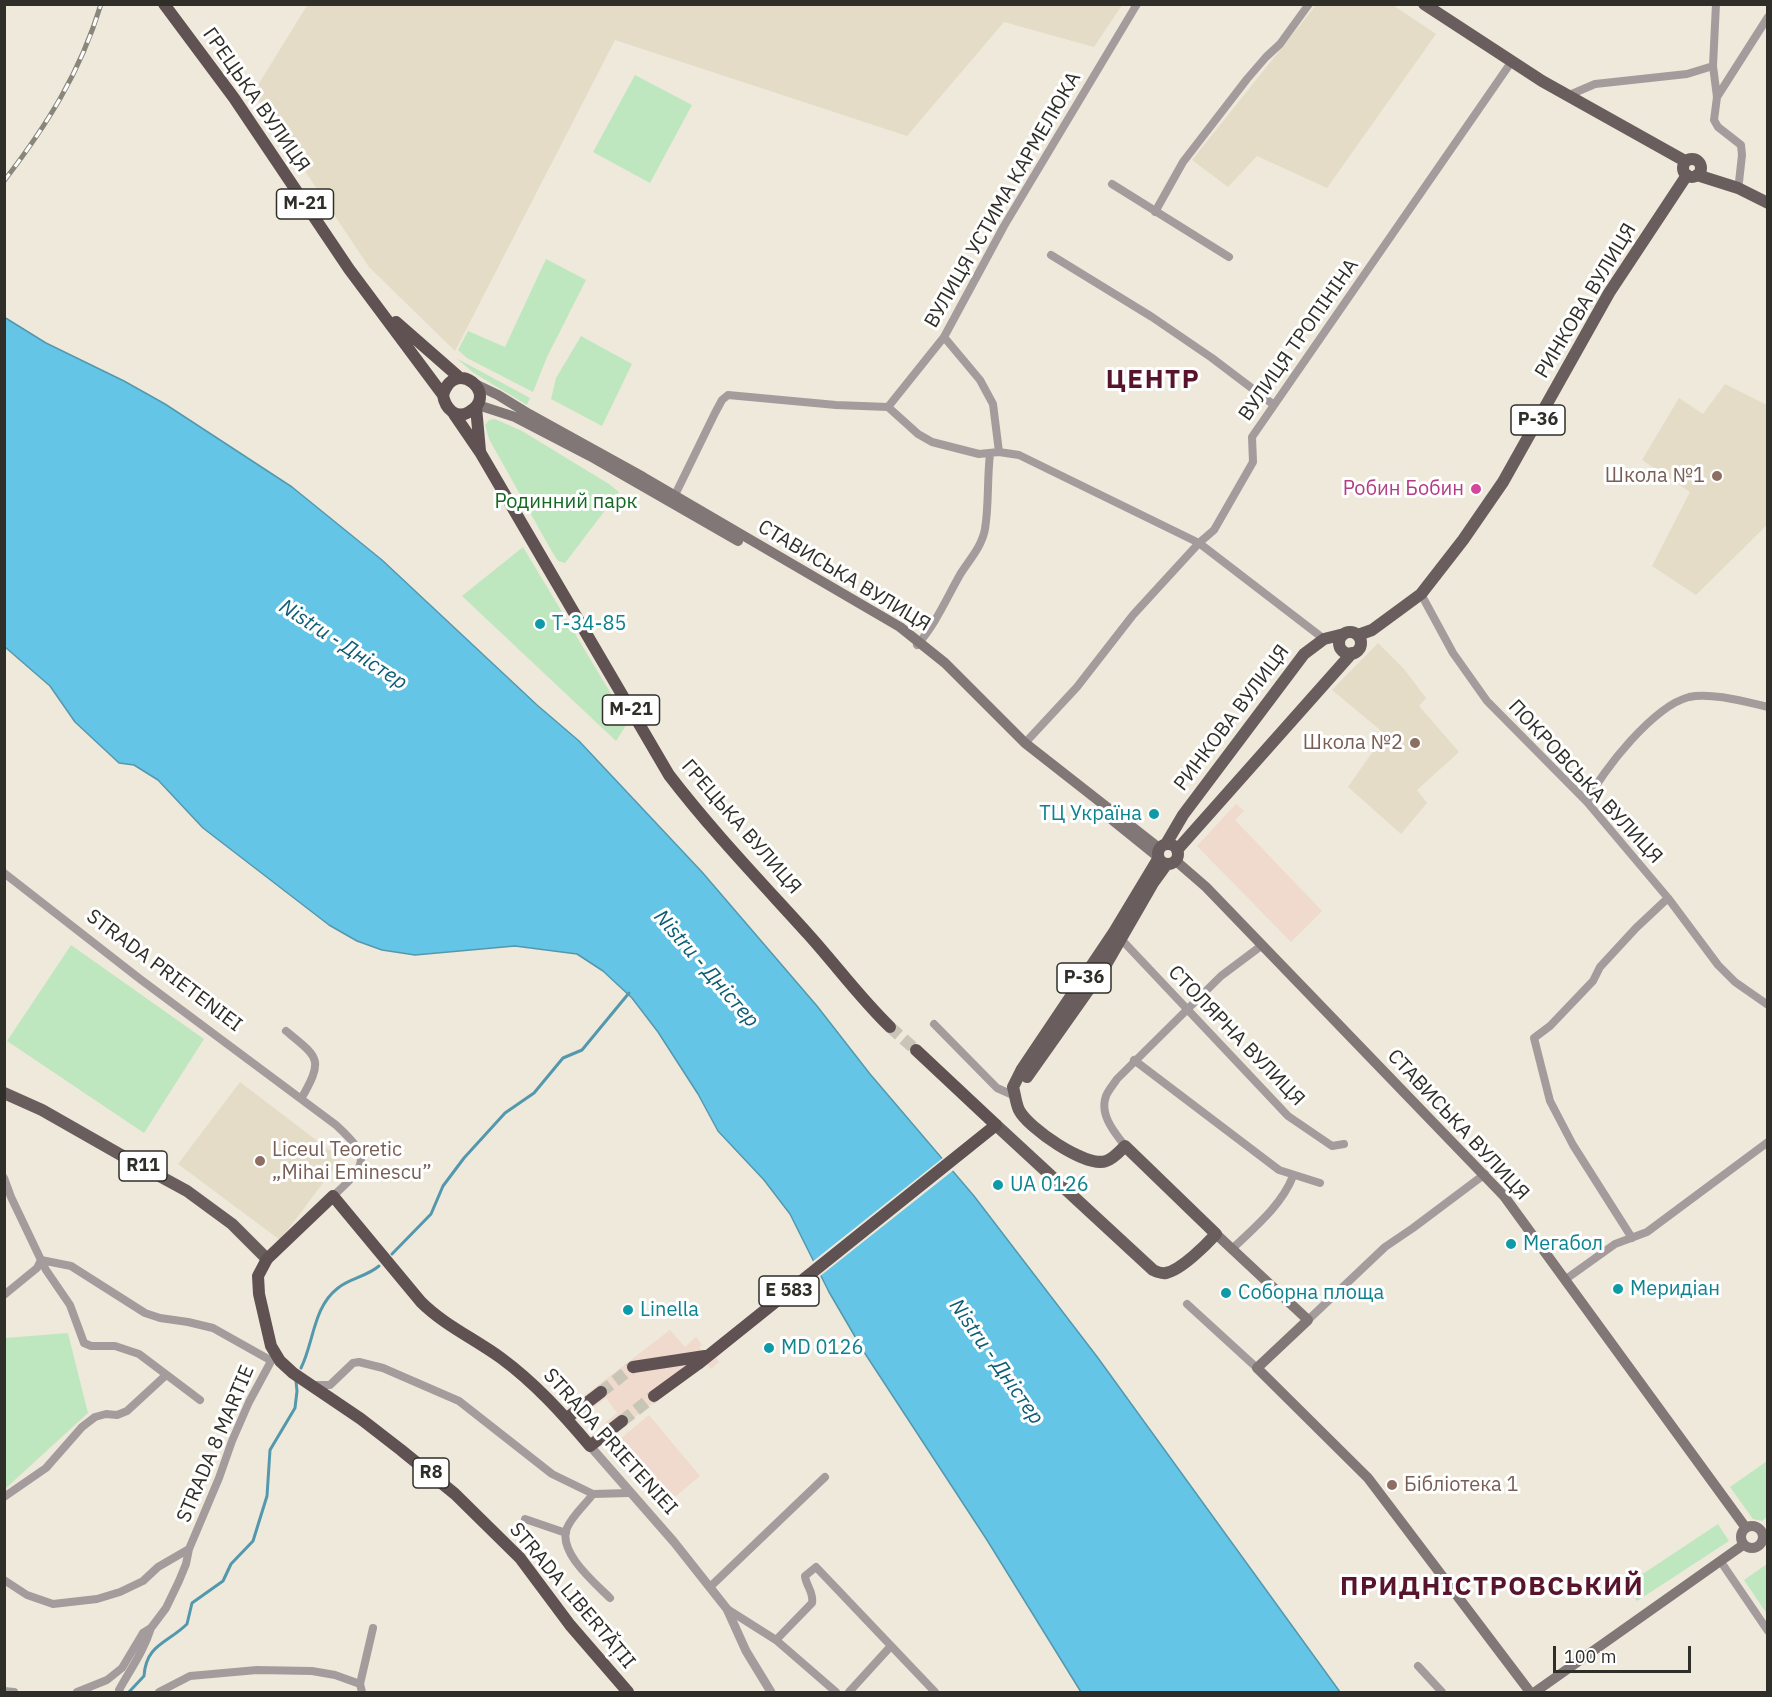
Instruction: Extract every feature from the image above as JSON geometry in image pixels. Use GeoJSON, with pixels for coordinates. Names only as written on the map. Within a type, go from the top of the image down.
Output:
{"type":"FeatureCollection","features":[{"type":"Feature","properties":{"kind":"highway","name":"ГРЕЦЬКА ВУЛИЦЯ"},"geometry":{"type":"LineString","coordinates":[[164,4],[234,98],[342,259],[443,395]]}},
{"type":"Feature","properties":{"kind":"highway","name":"ГРЕЦЬКА ВУЛИЦЯ"},"geometry":{"type":"LineString","coordinates":[[379,307],[460,378]]}},
{"type":"Feature","properties":{"kind":"highway","name":"М-21"},"geometry":{"type":"LineString","coordinates":[[460,378],[476,384],[479,391],[477,406]]}},
{"type":"Feature","properties":{"kind":"highway"},"geometry":{"type":"LineString","coordinates":[[443,395],[450,382],[460,378]]}},
{"type":"Feature","properties":{"kind":"highway","name":"М-21"},"geometry":{"type":"LineString","coordinates":[[443,395],[444,403],[454,414]]}},
{"type":"Feature","properties":{"kind":"highway","name":"ГРЕЦЬКА ВУЛИЦЯ"},"geometry":{"type":"LineString","coordinates":[[477,406],[480,452]]}},
{"type":"Feature","properties":{"kind":"highway"},"geometry":{"type":"LineString","coordinates":[[454,414],[465,414],[477,406]]}},
{"type":"Feature","properties":{"kind":"highway","name":"ГРЕЦЬКА ВУЛИЦЯ"},"geometry":{"type":"LineString","coordinates":[[454,414],[480,452],[669,775],[694,808],[870,1008],[891,1027]]}},
{"type":"Feature","properties":{"kind":"highway"},"geometry":{"type":"LineString","coordinates":[[916,1050],[996,1125]]}},
{"type":"Feature","properties":{"kind":"highway","name":"E 583"},"geometry":{"type":"LineString","coordinates":[[654,1396],[699,1364],[706,1356],[996,1125]]}},
{"type":"Feature","properties":{"kind":"highway","name":"R8"},"geometry":{"type":"LineString","coordinates":[[267,1259],[333,1197]]}},
{"type":"Feature","properties":{"kind":"highway","name":"STRADA PRIETENIEI"},"geometry":{"type":"LineString","coordinates":[[333,1197],[421,1302],[436,1315],[517,1370],[567,1418],[590,1446]]}},
{"type":"Feature","properties":{"kind":"highway","name":"STRADA LIBERTĂȚII"},"geometry":{"type":"LineString","coordinates":[[267,1259],[257,1281],[273,1357],[369,1425],[455,1494],[520,1558],[575,1632],[628,1692]]}},
{"type":"Feature","properties":{"kind":"highway","name":"E 583"},"geometry":{"type":"LineString","coordinates":[[633,1367],[706,1356]]}},
{"type":"Feature","properties":{"kind":"highway"},"geometry":{"type":"LineString","coordinates":[[567,1418],[601,1392]]}},
{"type":"Feature","properties":{"kind":"highway"},"geometry":{"type":"LineString","coordinates":[[590,1446],[622,1421]]}},
{"type":"Feature","properties":{"kind":"main road"},"geometry":{"type":"LineString","coordinates":[[1424,4],[1567,96],[1685,161],[1690,158],[1700,162],[1695,173]]}},
{"type":"Feature","properties":{"kind":"main road"},"geometry":{"type":"LineString","coordinates":[[1695,173],[1739,182],[1767,194]]}},
{"type":"Feature","properties":{"kind":"main road"},"geometry":{"type":"LineString","coordinates":[[1695,173],[1738,188],[1767,203]]}},
{"type":"Feature","properties":{"kind":"main road","name":"РИНКОВА ВУЛИЦЯ"},"geometry":{"type":"LineString","coordinates":[[1358,635],[1372,630],[1421,594],[1463,540],[1503,482],[1610,294],[1695,173]]}},
{"type":"Feature","properties":{"kind":"main road","name":"СТАВИСЬКА ВУЛИЦЯ"},"geometry":{"type":"LineString","coordinates":[[476,384],[673,499],[886,618],[945,663],[1025,743],[1206,887],[1504,1196],[1746,1528]]}},
{"type":"Feature","properties":{"kind":"main road","name":"СТАВИСЬКА ВУЛИЦЯ"},"geometry":{"type":"LineString","coordinates":[[477,406],[515,417],[673,499]]}},
{"type":"Feature","properties":{"kind":"main road","name":"РИНКОВА ВУЛИЦЯ"},"geometry":{"type":"LineString","coordinates":[[1016,1096],[1013,1087],[1022,1069],[1117,935],[1166,855],[1183,815],[1304,654],[1324,639],[1353,632],[1358,635],[1361,644],[1358,650],[1352,653],[1166,855]]}},
{"type":"Feature","properties":{"kind":"main road"},"geometry":{"type":"LineString","coordinates":[[1344,634],[1340,640],[1340,647],[1345,652],[1352,653]]}},
{"type":"Feature","properties":{"kind":"main road","name":"СТАВИСЬКА ВУЛИЦЯ"},"geometry":{"type":"LineString","coordinates":[[918,644],[1022,747],[1166,855]]}},
{"type":"Feature","properties":{"kind":"main road","name":"R11"},"geometry":{"type":"LineString","coordinates":[[4,1093],[62,1120],[187,1191],[224,1218],[267,1259]]}},
{"type":"Feature","properties":{"kind":"main road"},"geometry":{"type":"LineString","coordinates":[[1016,1096],[1019,1111],[1038,1130],[1079,1157],[1095,1162],[1108,1161],[1125,1146],[1308,1320],[1257,1368],[1368,1478],[1530,1692]]}},
{"type":"Feature","properties":{"kind":"main road"},"geometry":{"type":"LineString","coordinates":[[996,1125],[1153,1270],[1161,1274],[1176,1269],[1216,1234]]}},
{"type":"Feature","properties":{"kind":"main road"},"geometry":{"type":"LineString","coordinates":[[1746,1528],[1764,1529],[1760,1545],[1753,1549],[1743,1545],[1740,1535],[1746,1528]]}},
{"type":"Feature","properties":{"kind":"main road"},"geometry":{"type":"LineString","coordinates":[[1535,1692],[1743,1545]]}},
{"type":"Feature","properties":{"kind":"street","name":"ВУЛИЦЯ УСТИМА КАРМЕЛЮКА"},"geometry":{"type":"LineString","coordinates":[[888,407],[944,337],[1004,226],[1137,4]]}},
{"type":"Feature","properties":{"kind":"street"},"geometry":{"type":"LineString","coordinates":[[1155,212],[1183,162],[1247,79],[1280,44],[1309,4]]}},
{"type":"Feature","properties":{"kind":"street"},"geometry":{"type":"LineString","coordinates":[[1716,4],[1713,66],[1717,97],[1714,120],[1741,145],[1739,182]]}},
{"type":"Feature","properties":{"kind":"street"},"geometry":{"type":"LineString","coordinates":[[1717,97],[1767,18]]}},
{"type":"Feature","properties":{"kind":"street","name":"ВУЛИЦЯ ТРОПІНІНА"},"geometry":{"type":"LineString","coordinates":[[1025,743],[1077,687],[1133,615],[1199,543],[1214,530],[1253,462],[1252,437],[1512,61]]}},
{"type":"Feature","properties":{"kind":"street"},"geometry":{"type":"LineString","coordinates":[[1567,96],[1594,84],[1687,74],[1713,66]]}},
{"type":"Feature","properties":{"kind":"street"},"geometry":{"type":"LineString","coordinates":[[1112,184],[1229,257]]}},
{"type":"Feature","properties":{"kind":"street"},"geometry":{"type":"LineString","coordinates":[[1051,255],[1152,317],[1212,358],[1274,405]]}},
{"type":"Feature","properties":{"kind":"street"},"geometry":{"type":"LineString","coordinates":[[944,337],[980,380],[993,404],[999,452]]}},
{"type":"Feature","properties":{"kind":"street"},"geometry":{"type":"LineString","coordinates":[[673,499],[715,413],[722,400],[728,395],[836,405],[888,407],[918,434],[932,442],[979,454],[999,452],[1019,455],[1199,543],[1324,639]]}},
{"type":"Feature","properties":{"kind":"street"},"geometry":{"type":"LineString","coordinates":[[918,644],[976,552],[985,530],[990,454]]}},
{"type":"Feature","properties":{"kind":"street","name":"ПОКРОВСЬКА ВУЛИЦЯ"},"geometry":{"type":"LineString","coordinates":[[1421,594],[1453,653],[1487,701],[1587,802],[1668,898],[1718,965],[1735,982],[1767,1005]]}},
{"type":"Feature","properties":{"kind":"street"},"geometry":{"type":"LineString","coordinates":[[1587,802],[1602,775],[1626,746],[1674,704],[1690,697],[1732,698],[1767,708]]}},
{"type":"Feature","properties":{"kind":"street","name":"STRADA PRIETENIEI"},"geometry":{"type":"LineString","coordinates":[[4,873],[140,979],[336,1125],[358,1148],[360,1163],[357,1172],[333,1197]]}},
{"type":"Feature","properties":{"kind":"street"},"geometry":{"type":"LineString","coordinates":[[1632,1238],[1574,1145],[1550,1101],[1534,1038],[1550,1026],[1593,981],[1600,967],[1668,898]]}},
{"type":"Feature","properties":{"kind":"street","name":"СТОЛЯРНА ВУЛИЦЯ"},"geometry":{"type":"LineString","coordinates":[[1117,935],[1288,1116],[1332,1146],[1344,1144]]}},
{"type":"Feature","properties":{"kind":"street"},"geometry":{"type":"LineString","coordinates":[[1125,1146],[1110,1126],[1106,1115],[1105,1098],[1117,1079],[1221,976],[1261,946]]}},
{"type":"Feature","properties":{"kind":"street"},"geometry":{"type":"LineString","coordinates":[[933,1024],[997,1088],[1016,1096]]}},
{"type":"Feature","properties":{"kind":"street"},"geometry":{"type":"LineString","coordinates":[[286,1031],[313,1053],[315,1059],[315,1068],[310,1083],[301,1099]]}},
{"type":"Feature","properties":{"kind":"street"},"geometry":{"type":"LineString","coordinates":[[1134,1060],[1279,1170],[1320,1183]]}},
{"type":"Feature","properties":{"kind":"street"},"geometry":{"type":"LineString","coordinates":[[1566,1279],[1615,1244],[1647,1232],[1767,1142]]}},
{"type":"Feature","properties":{"kind":"street"},"geometry":{"type":"LineString","coordinates":[[1308,1320],[1385,1247],[1485,1174]]}},
{"type":"Feature","properties":{"kind":"street"},"geometry":{"type":"LineString","coordinates":[[1232,1249],[1258,1225],[1289,1187],[1293,1176]]}},
{"type":"Feature","properties":{"kind":"street"},"geometry":{"type":"LineString","coordinates":[[4,1178],[46,1270],[70,1305],[84,1343],[91,1346],[115,1346],[139,1354],[165,1376],[200,1400]]}},
{"type":"Feature","properties":{"kind":"street"},"geometry":{"type":"LineString","coordinates":[[4,1295],[37,1268],[41,1260]]}},
{"type":"Feature","properties":{"kind":"street"},"geometry":{"type":"LineString","coordinates":[[41,1260],[71,1266],[145,1313],[213,1328],[273,1357]]}},
{"type":"Feature","properties":{"kind":"street"},"geometry":{"type":"LineString","coordinates":[[1187,1304],[1257,1368]]}},
{"type":"Feature","properties":{"kind":"street","name":"STRADA 8 MARTIE"},"geometry":{"type":"LineString","coordinates":[[76,1692],[108,1680],[122,1668],[143,1634],[166,1608],[186,1564],[189,1549],[244,1412],[273,1357]]}},
{"type":"Feature","properties":{"kind":"street"},"geometry":{"type":"LineString","coordinates":[[311,1384],[330,1385],[350,1364],[359,1362],[408,1378],[459,1401],[484,1418],[542,1467],[593,1494],[629,1493]]}},
{"type":"Feature","properties":{"kind":"street"},"geometry":{"type":"LineString","coordinates":[[4,1497],[46,1468],[82,1427],[106,1413],[117,1415],[127,1411],[165,1376]]}},
{"type":"Feature","properties":{"kind":"street","name":"STRADA PRIETENIEI"},"geometry":{"type":"LineString","coordinates":[[590,1446],[674,1542],[727,1609],[776,1640],[836,1692]]}},
{"type":"Feature","properties":{"kind":"street"},"geometry":{"type":"LineString","coordinates":[[710,1587],[825,1477]]}},
{"type":"Feature","properties":{"kind":"street"},"geometry":{"type":"LineString","coordinates":[[593,1494],[573,1518],[566,1533],[570,1552],[578,1564],[610,1598]]}},
{"type":"Feature","properties":{"kind":"street"},"geometry":{"type":"LineString","coordinates":[[525,1519],[566,1533]]}},
{"type":"Feature","properties":{"kind":"street","name":"STRADA 8 MARTIE"},"geometry":{"type":"LineString","coordinates":[[4,1580],[27,1595],[53,1604],[97,1599],[120,1592],[143,1581],[158,1567],[189,1549]]}},
{"type":"Feature","properties":{"kind":"street"},"geometry":{"type":"LineString","coordinates":[[1721,1562],[1767,1631]]}},
{"type":"Feature","properties":{"kind":"street"},"geometry":{"type":"LineString","coordinates":[[776,1640],[812,1603],[813,1597],[806,1583],[806,1576],[816,1567],[934,1692]]}},
{"type":"Feature","properties":{"kind":"street"},"geometry":{"type":"LineString","coordinates":[[727,1609],[746,1651],[771,1692]]}},
{"type":"Feature","properties":{"kind":"street","name":"STRADA 8 MARTIE"},"geometry":{"type":"LineString","coordinates":[[120,1692],[122,1684],[136,1664],[150,1628]]}},
{"type":"Feature","properties":{"kind":"street"},"geometry":{"type":"LineString","coordinates":[[159,1692],[190,1676],[285,1670],[335,1675],[361,1688],[373,1628]]}},
{"type":"Feature","properties":{"kind":"street"},"geometry":{"type":"LineString","coordinates":[[849,1692],[890,1647]]}},
{"type":"Feature","properties":{"kind":"street"},"geometry":{"type":"LineString","coordinates":[[1418,1666],[1443,1692]]}},
{"type":"Feature","properties":{"kind":"street"},"geometry":{"type":"LineString","coordinates":[[4,1691],[14,1692]]}},
{"type":"Feature","properties":{"kind":"shaded area"},"geometry":{"type":"Polygon","coordinates":[[[308,4],[1122,5],[1094,47],[1004,22],[907,136],[615,40],[455,351],[369,267],[253,93],[308,4]]]}},
{"type":"Feature","properties":{"kind":"shaded area"},"geometry":{"type":"Polygon","coordinates":[[[1316,5],[1393,5],[1436,34],[1327,188],[1257,156],[1228,187],[1192,160],[1316,5]]]}},
{"type":"Feature","properties":{"kind":"shaded area","name":"Школа №1"},"geometry":{"type":"Polygon","coordinates":[[[1725,384],[1767,405],[1767,525],[1696,595],[1652,566],[1690,492],[1642,460],[1679,398],[1703,414],[1725,384]]]}},
{"type":"Feature","properties":{"kind":"shaded area","name":"Школа №2"},"geometry":{"type":"Polygon","coordinates":[[[1378,643],[1404,669],[1426,698],[1419,706],[1459,752],[1417,790],[1427,803],[1401,834],[1348,787],[1385,734],[1332,690],[1378,643]]]}},
{"type":"Feature","properties":{"kind":"shaded area"},"geometry":{"type":"Polygon","coordinates":[[[1236,804],[1244,811],[1235,820],[1322,911],[1291,942],[1197,846],[1236,804]]]}},
{"type":"Feature","properties":{"kind":"shaded area","name":"Liceul Teoretic „Mihai Eminescu”"},"geometry":{"type":"Polygon","coordinates":[[[240,1082],[341,1159],[280,1240],[178,1164],[240,1082]]]}},
{"type":"Feature","properties":{"kind":"shaded area"},"geometry":{"type":"Polygon","coordinates":[[[670,1330],[685,1347],[696,1337],[702,1345],[699,1347],[711,1362],[716,1357],[719,1362],[711,1369],[705,1362],[611,1436],[603,1425],[617,1413],[606,1398],[589,1411],[580,1399],[670,1330]]]}},
{"type":"Feature","properties":{"kind":"shaded area"},"geometry":{"type":"Polygon","coordinates":[[[649,1415],[700,1476],[664,1506],[613,1445],[649,1415]]]}},
{"type":"Feature","properties":{"kind":"green space"},"geometry":{"type":"Polygon","coordinates":[[[635,75],[692,105],[650,183],[593,152],[635,75]]]}},
{"type":"Feature","properties":{"kind":"green space"},"geometry":{"type":"Polygon","coordinates":[[[546,259],[586,280],[547,357],[533,392],[467,358],[458,350],[468,331],[505,347],[546,259]]]}},
{"type":"Feature","properties":{"kind":"green space"},"geometry":{"type":"Polygon","coordinates":[[[581,336],[632,364],[602,426],[551,399],[556,378],[581,336]]]}},
{"type":"Feature","properties":{"kind":"green space"},"geometry":{"type":"Polygon","coordinates":[[[456,358],[530,398],[527,405],[474,373],[456,358]]]}},
{"type":"Feature","properties":{"kind":"green space","name":"Родинний парк"},"geometry":{"type":"Polygon","coordinates":[[[495,419],[522,431],[619,492],[565,563],[558,561],[551,550],[489,439],[485,425],[489,420],[495,419]]]}},
{"type":"Feature","properties":{"kind":"green space"},"geometry":{"type":"Polygon","coordinates":[[[523,547],[628,722],[616,741],[462,596],[523,547]]]}},
{"type":"Feature","properties":{"kind":"green space"},"geometry":{"type":"Polygon","coordinates":[[[71,945],[204,1039],[144,1133],[7,1041],[71,945]]]}},
{"type":"Feature","properties":{"kind":"green space"},"geometry":{"type":"Polygon","coordinates":[[[68,1333],[88,1413],[5,1489],[5,1338],[68,1333]]]}},
{"type":"Feature","properties":{"kind":"green space"},"geometry":{"type":"Polygon","coordinates":[[[1767,1461],[1767,1517],[1762,1521],[1753,1519],[1730,1487],[1767,1461]]]}},
{"type":"Feature","properties":{"kind":"green space"},"geometry":{"type":"Polygon","coordinates":[[[1718,1524],[1729,1541],[1637,1601],[1626,1585],[1718,1524]]]}},
{"type":"Feature","properties":{"kind":"green space"},"geometry":{"type":"Polygon","coordinates":[[[1767,1564],[1767,1614],[1744,1580],[1767,1564]]]}},
{"type":"Feature","properties":{"kind":"water","name":"Nistru - Дністер"},"geometry":{"type":"Polygon","coordinates":[[[4,317],[46,343],[165,404],[292,487],[382,560],[537,705],[579,741],[702,872],[817,1006],[870,1074],[974,1196],[1098,1358],[1340,1692],[1081,1692],[987,1540],[864,1352],[829,1292],[790,1214],[764,1180],[718,1131],[698,1094],[658,1032],[632,998],[603,971],[577,954],[515,946],[415,955],[382,950],[357,941],[329,925],[203,828],[158,780],[134,765],[119,763],[75,722],[50,686],[5,647],[4,317]]]}},
{"type":"Feature","properties":{"kind":"pier"},"geometry":{"type":"Polygon","coordinates":[[[944,1157],[955,1169],[819,1277],[812,1262],[944,1157]]]}},
{"type":"Feature","properties":{"kind":"waterway"},"geometry":{"type":"LineString","coordinates":[[392,1254],[431,1214],[443,1186],[464,1158],[505,1113],[534,1093],[563,1058],[582,1050],[629,993]]}},
{"type":"Feature","properties":{"kind":"waterway"},"geometry":{"type":"LineString","coordinates":[[301,1368],[319,1315],[330,1296],[338,1288],[379,1266]]}},
{"type":"Feature","properties":{"kind":"waterway"},"geometry":{"type":"LineString","coordinates":[[129,1692],[144,1676],[153,1650],[187,1624],[192,1603],[223,1581],[231,1564],[253,1541],[267,1496],[270,1450],[295,1408],[296,1381]]}},
{"type":"Feature","properties":{"kind":"tunnel"},"geometry":{"type":"LineString","coordinates":[[890,1027],[916,1050]]}},
{"type":"Feature","properties":{"kind":"tunnel"},"geometry":{"type":"LineString","coordinates":[[601,1392],[633,1367]]}},
{"type":"Feature","properties":{"kind":"tunnel"},"geometry":{"type":"LineString","coordinates":[[622,1421],[654,1396]]}},
{"type":"Feature","properties":{"kind":"railway"},"geometry":{"type":"LineString","coordinates":[[4,181],[61,97],[83,53],[101,4]]}},
{"type":"Feature","properties":{"kind":"place","name":"Школа №1"},"geometry":{"type":"Point","coordinates":[1717,476]}},
{"type":"Feature","properties":{"kind":"place","name":"Робин Бобин"},"geometry":{"type":"Point","coordinates":[1476,489]}},
{"type":"Feature","properties":{"kind":"place","name":"Т-34-85"},"geometry":{"type":"Point","coordinates":[540,624]}},
{"type":"Feature","properties":{"kind":"place","name":"Школа №2"},"geometry":{"type":"Point","coordinates":[1415,743]}},
{"type":"Feature","properties":{"kind":"place","name":"ТЦ Україна"},"geometry":{"type":"Point","coordinates":[1154,814]}},
{"type":"Feature","properties":{"kind":"place","name":"Liceul Teoretic „Mihai Eminescu”"},"geometry":{"type":"Point","coordinates":[260,1161]}},
{"type":"Feature","properties":{"kind":"place","name":"UA 0126"},"geometry":{"type":"Point","coordinates":[998,1185]}},
{"type":"Feature","properties":{"kind":"place","name":"Мегабол"},"geometry":{"type":"Point","coordinates":[1511,1244]}},
{"type":"Feature","properties":{"kind":"place","name":"Меридіан"},"geometry":{"type":"Point","coordinates":[1618,1289]}},
{"type":"Feature","properties":{"kind":"place","name":"Соборна площа"},"geometry":{"type":"Point","coordinates":[1226,1293]}},
{"type":"Feature","properties":{"kind":"place","name":"Linella"},"geometry":{"type":"Point","coordinates":[628,1310]}},
{"type":"Feature","properties":{"kind":"place","name":"MD 0126"},"geometry":{"type":"Point","coordinates":[769,1348]}},
{"type":"Feature","properties":{"kind":"place","name":"Бібліотека 1"},"geometry":{"type":"Point","coordinates":[1392,1485]}},
{"type":"Feature","properties":{"kind":"district","name":"ЦЕНТР"},"geometry":{"type":"Point","coordinates":[1153,380]}},
{"type":"Feature","properties":{"kind":"district","name":"ПРИДНІСТРОВСЬКИЙ"},"geometry":{"type":"Point","coordinates":[1492,1587]}}]}
